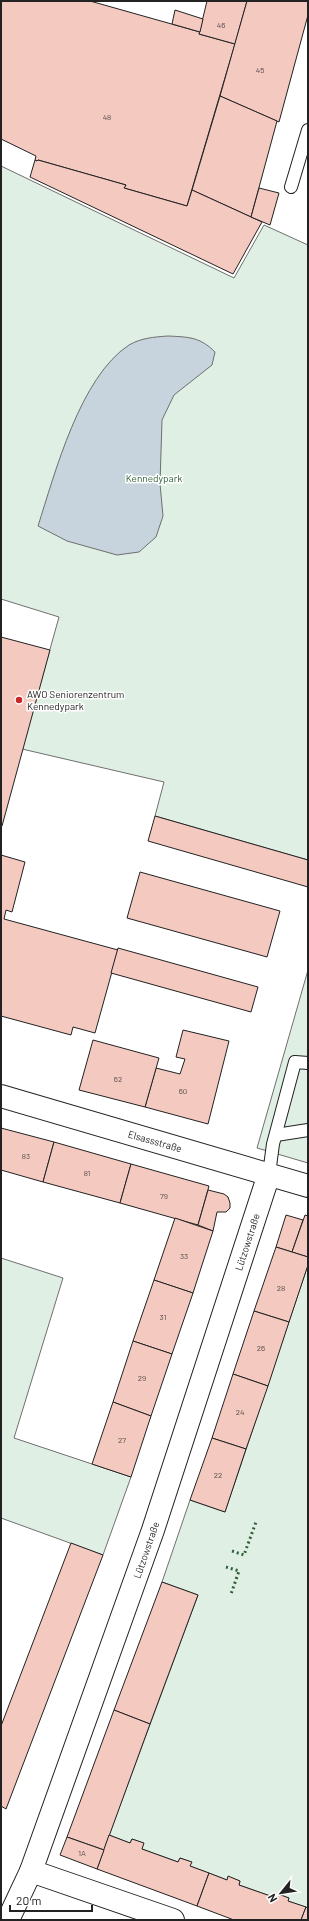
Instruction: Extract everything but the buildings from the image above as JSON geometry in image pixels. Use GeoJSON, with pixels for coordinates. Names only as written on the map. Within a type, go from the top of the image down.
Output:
{"type":"FeatureCollection","features":[{"type":"Feature","properties":{"kind":"street","name":"Elsassstraße"},"geometry":{"type":"LineString","coordinates":[[1,1096],[308,1186]]}},
{"type":"Feature","properties":{"kind":"street","name":"Lützowstraße"},"geometry":{"type":"LineString","coordinates":[[8,1920],[31,1871],[153,1530],[269,1174]]}},
{"type":"Feature","properties":{"kind":"street"},"geometry":{"type":"LineString","coordinates":[[31,1871],[172,1920]]}},
{"type":"Feature","properties":{"kind":"lane"},"geometry":{"type":"LineString","coordinates":[[291,187],[308,130]]}},
{"type":"Feature","properties":{"kind":"lane"},"geometry":{"type":"LineString","coordinates":[[269,1174],[276,1135],[295,1062],[308,1063]]}},
{"type":"Feature","properties":{"kind":"lane"},"geometry":{"type":"LineString","coordinates":[[276,1135],[308,1130]]}},
{"type":"Feature","properties":{"kind":"green space","name":"Kennedypark"},"geometry":{"type":"Polygon","coordinates":[[[1,166],[234,278],[264,225],[308,245],[308,860],[155,816],[164,782],[22,749],[59,617],[1,599],[1,166]]]}},
{"type":"Feature","properties":{"kind":"green space"},"geometry":{"type":"Polygon","coordinates":[[[308,970],[308,1163],[257,1148],[308,970]]]}},
{"type":"Feature","properties":{"kind":"green space"},"geometry":{"type":"Polygon","coordinates":[[[1,1258],[63,1278],[14,1438],[131,1477],[103,1555],[1,1518],[1,1258]]]}},
{"type":"Feature","properties":{"kind":"green space"},"geometry":{"type":"Polygon","coordinates":[[[308,1265],[308,1908],[288,1901],[289,1898],[278,1894],[276,1898],[239,1885],[240,1881],[229,1877],[227,1880],[190,1866],[191,1862],[180,1858],[178,1862],[142,1849],[143,1843],[132,1839],[130,1843],[109,1835],[198,1595],[162,1582],[190,1500],[225,1512],[308,1265]]]}},
{"type":"Feature","properties":{"kind":"shaded area"},"geometry":{"type":"Polygon","coordinates":[[[168,336],[194,339],[204,343],[215,352],[212,365],[174,395],[162,420],[160,484],[163,516],[156,537],[139,552],[117,555],[67,541],[38,526],[61,454],[83,402],[96,379],[112,360],[129,345],[143,339],[168,336]]]}},
{"type":"Feature","properties":{"kind":"hedge"},"geometry":{"type":"LineString","coordinates":[[232,1551],[244,1555],[256,1522]]}},
{"type":"Feature","properties":{"kind":"hedge"},"geometry":{"type":"LineString","coordinates":[[226,1567],[239,1571],[231,1594]]}},
{"type":"Feature","properties":{"kind":"place","name":"AWO Seniorenzentrum Kennedypark"},"geometry":{"type":"Point","coordinates":[19,700]}}]}
